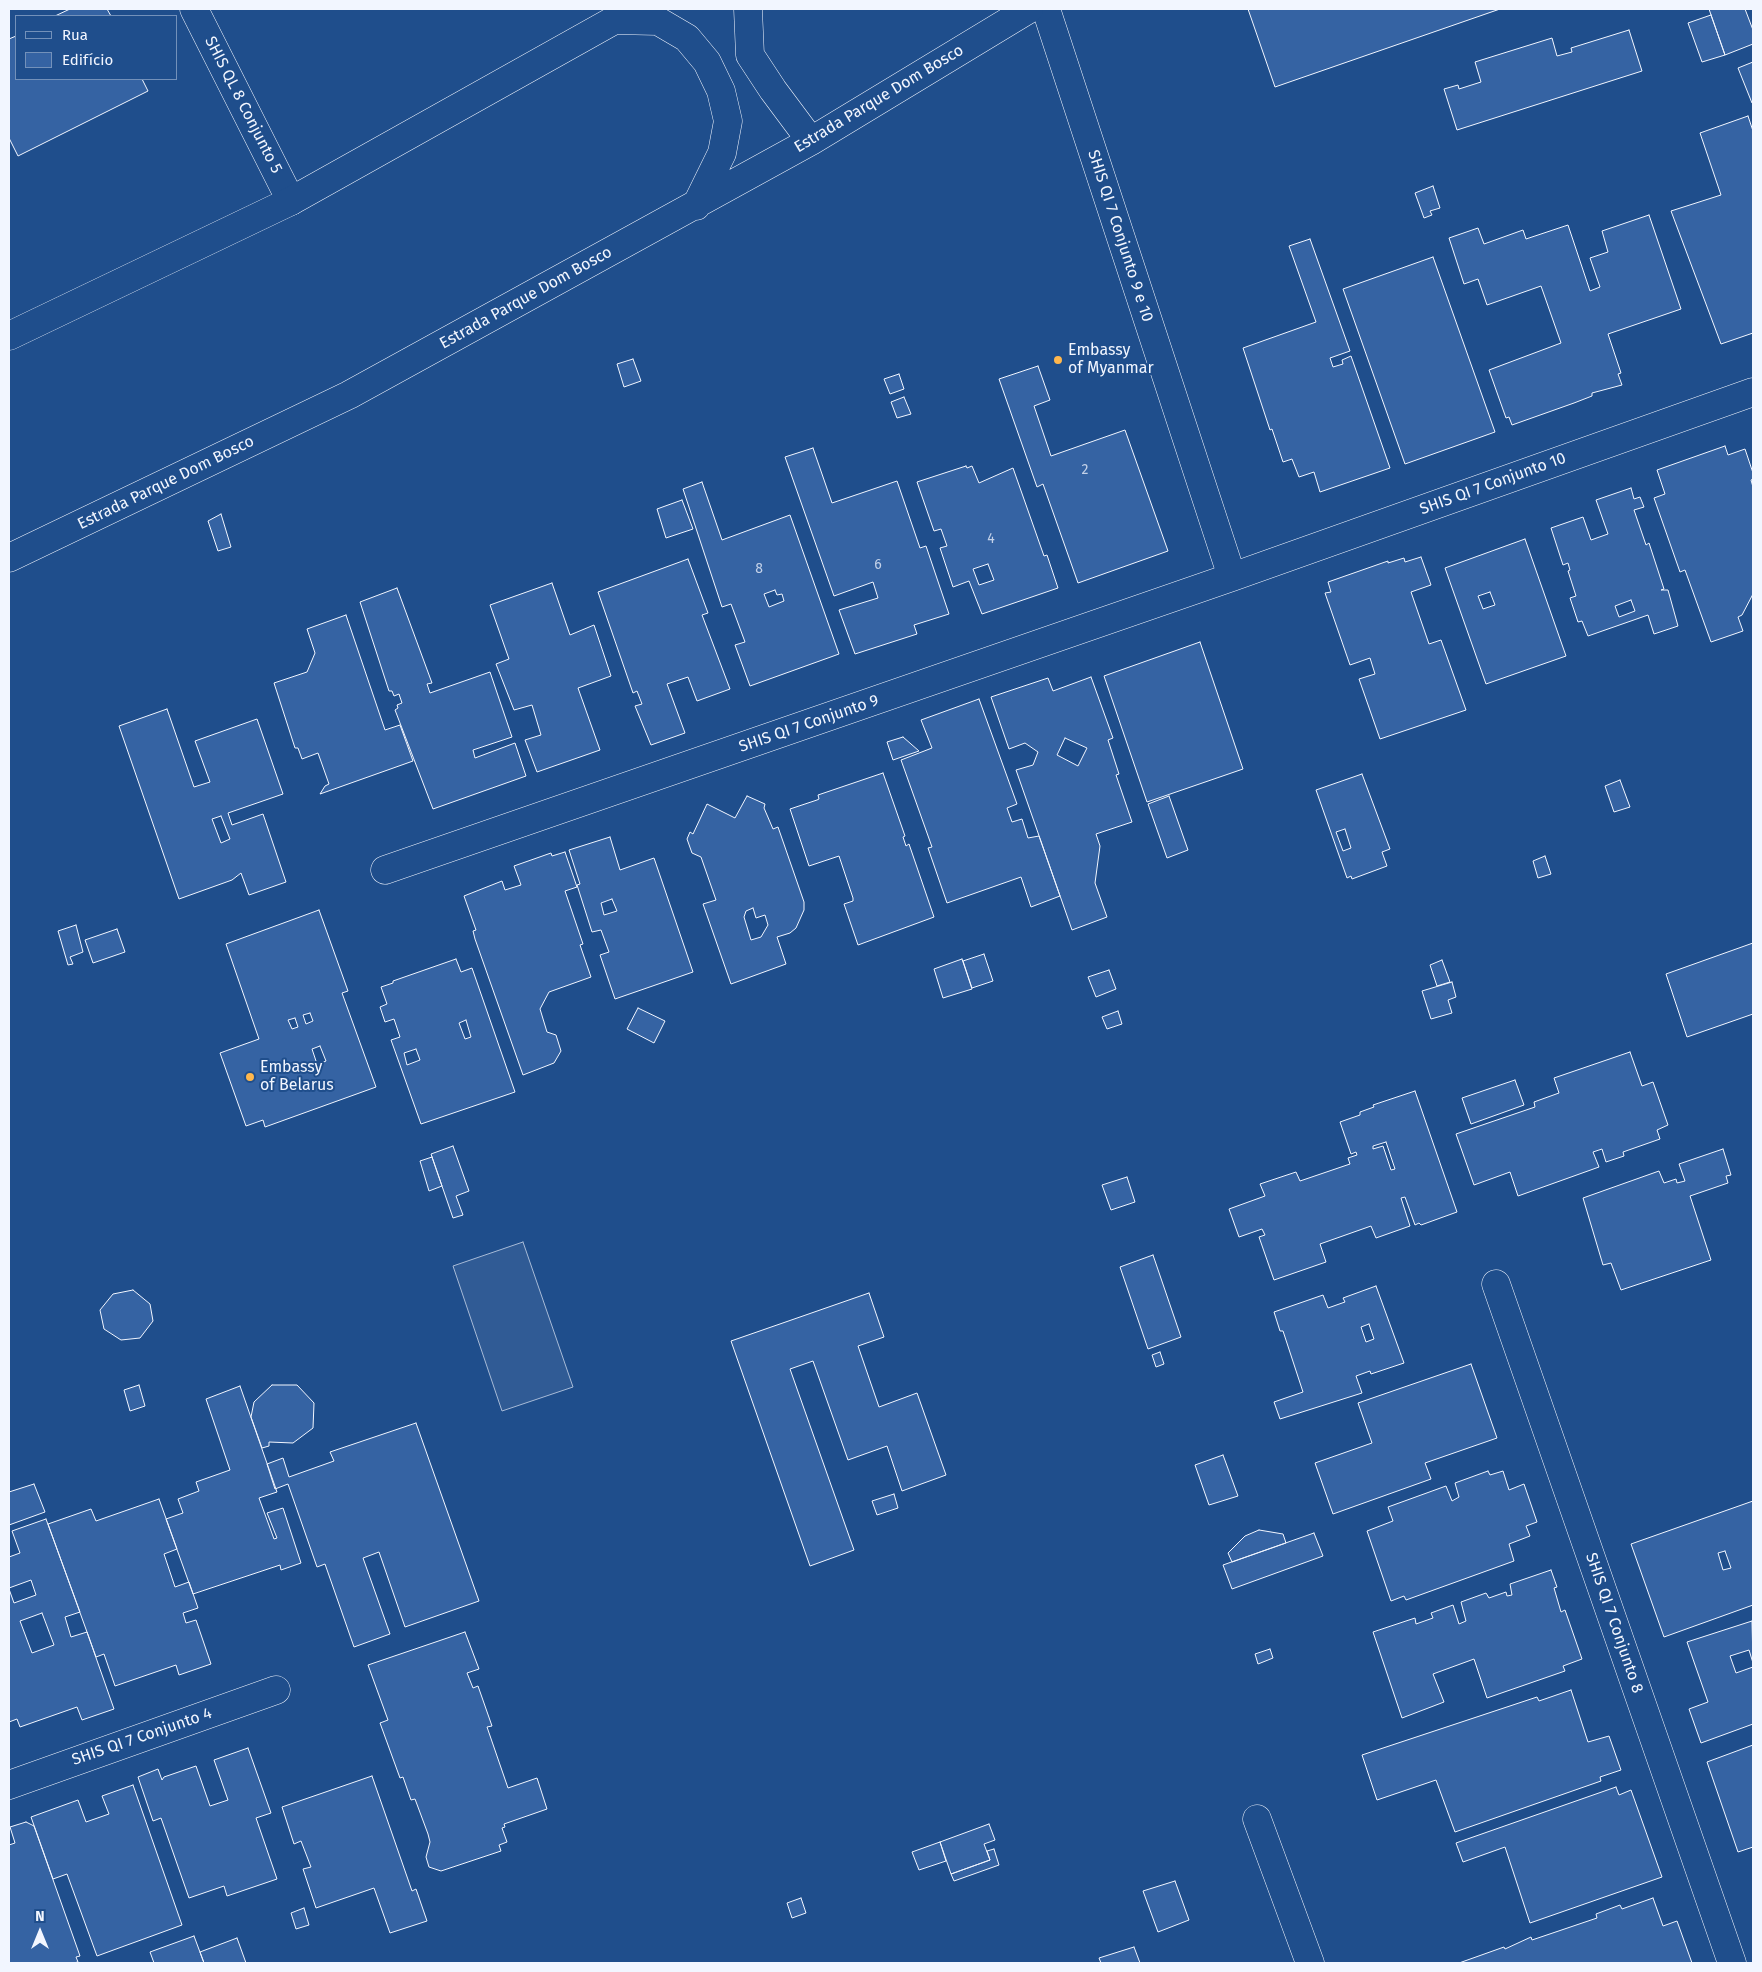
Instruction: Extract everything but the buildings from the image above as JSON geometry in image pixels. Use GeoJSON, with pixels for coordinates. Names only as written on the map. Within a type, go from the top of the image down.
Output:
{"type":"FeatureCollection","features":[{"type":"Feature","properties":{"kind":"street","name":"SHIS QL 8 Conjunto 5"},"geometry":{"type":"LineString","coordinates":[[194,9],[291,201]]}},
{"type":"Feature","properties":{"kind":"street"},"geometry":{"type":"LineString","coordinates":[[748,9],[750,55],[811,141]]}},
{"type":"Feature","properties":{"kind":"street","name":"Estrada Parque Dom Bosco"},"geometry":{"type":"LineString","coordinates":[[9,558],[349,395],[696,206],[811,141],[1029,9]]}},
{"type":"Feature","properties":{"kind":"street","name":"SHIS QI 7 Conjunto 9 e 10"},"geometry":{"type":"LineString","coordinates":[[1046,9],[1232,577]]}},
{"type":"Feature","properties":{"kind":"street"},"geometry":{"type":"LineString","coordinates":[[9,336],[291,201],[624,14],[658,21],[687,38],[707,62],[721,91],[728,120],[722,153],[696,206]]}},
{"type":"Feature","properties":{"kind":"street","name":"SHIS QI 7 Conjunto 10"},"geometry":{"type":"LineString","coordinates":[[1232,577],[1753,392]]}},
{"type":"Feature","properties":{"kind":"street","name":"SHIS QI 7 Conjunto 9"},"geometry":{"type":"LineString","coordinates":[[385,870],[1232,577]]}},
{"type":"Feature","properties":{"kind":"street","name":"SHIS QI 7 Conjunto 8"},"geometry":{"type":"LineString","coordinates":[[1496,1284],[1732,1963]]}},
{"type":"Feature","properties":{"kind":"street","name":"SHIS QI 7 Conjunto 4"},"geometry":{"type":"LineString","coordinates":[[9,1785],[276,1690]]}},
{"type":"Feature","properties":{"kind":"street"},"geometry":{"type":"LineString","coordinates":[[1257,1819],[1310,1963]]}},
{"type":"Feature","properties":{"kind":"shaded area"},"geometry":{"type":"Polygon","coordinates":[[[523,1242],[573,1387],[502,1411],[453,1266],[523,1242]]]}},
{"type":"Feature","properties":{"kind":"place","name":"Embassy of Myanmar"},"geometry":{"type":"Point","coordinates":[1058,360]}},
{"type":"Feature","properties":{"kind":"place","name":"Embassy of Belarus"},"geometry":{"type":"Point","coordinates":[250,1077]}}]}
